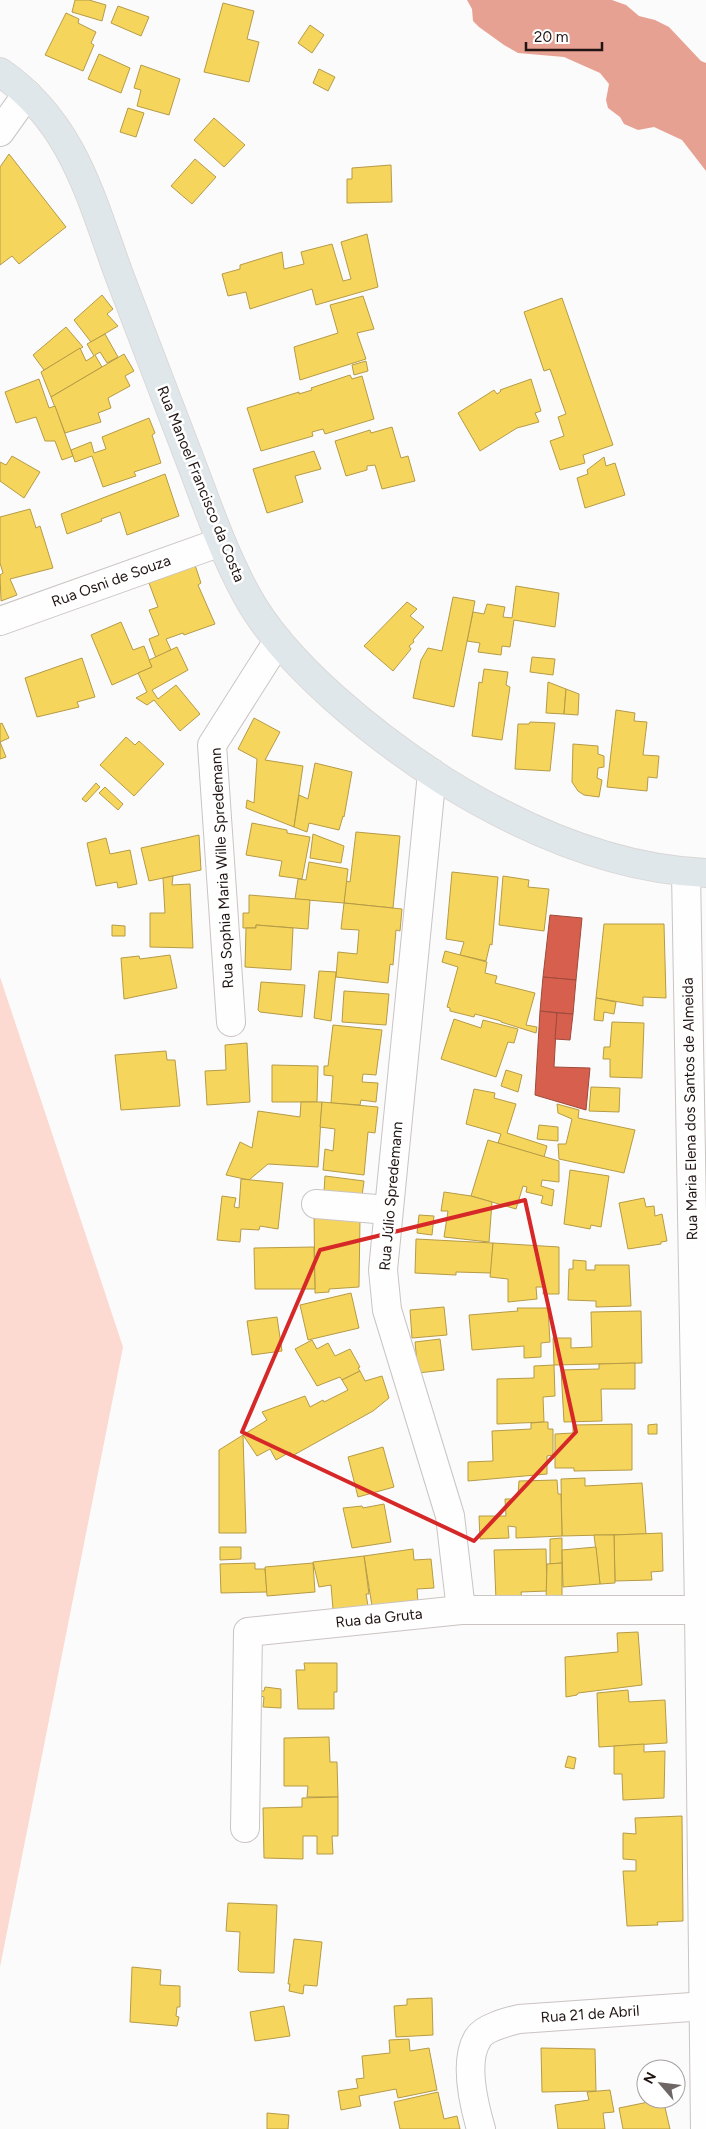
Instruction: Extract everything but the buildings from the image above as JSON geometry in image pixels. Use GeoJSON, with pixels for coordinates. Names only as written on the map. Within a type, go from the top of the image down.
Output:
{"type":"FeatureCollection","features":[{"type":"Feature","properties":{"kind":"main road","name":"Rua Manoel Francisco da Costa"},"geometry":{"type":"LineString","coordinates":[[0,72],[27,94],[50,118],[82,171],[114,261],[221,542],[246,595],[278,641],[327,690],[365,723],[432,773],[478,801],[549,836],[598,854],[643,866],[696,872]]}},
{"type":"Feature","properties":{"kind":"street"},"geometry":{"type":"LineString","coordinates":[[0,132],[27,94]]}},
{"type":"Feature","properties":{"kind":"street","name":"Rua Osni de Souza"},"geometry":{"type":"LineString","coordinates":[[0,621],[221,542]]}},
{"type":"Feature","properties":{"kind":"street","name":"Rua Sophia Maria Wille Spredemann"},"geometry":{"type":"LineString","coordinates":[[231,1022],[212,745],[278,641]]}},
{"type":"Feature","properties":{"kind":"street","name":"Rua Júlio Spredemann"},"geometry":{"type":"LineString","coordinates":[[432,773],[383,1270],[387,1310],[450,1516],[462,1610]]}},
{"type":"Feature","properties":{"kind":"street","name":"Rua Maria Elena dos Santos de Almeida"},"geometry":{"type":"LineString","coordinates":[[696,872],[706,2006],[705,2129]]}},
{"type":"Feature","properties":{"kind":"street"},"geometry":{"type":"LineString","coordinates":[[316,1204],[388,1210]]}},
{"type":"Feature","properties":{"kind":"street","name":"Rua da Gruta"},"geometry":{"type":"LineString","coordinates":[[245,1828],[248,1632],[462,1610],[703,1610]]}},
{"type":"Feature","properties":{"kind":"street","name":"Rua 21 de Abril"},"geometry":{"type":"LineString","coordinates":[[481,2129],[474,2103],[471,2059],[478,2037],[498,2025],[519,2019],[706,2006]]}},
{"type":"Feature","properties":{"kind":"highlighted area"},"geometry":{"type":"Polygon","coordinates":[[[525,1200],[576,1432],[474,1541],[242,1432],[320,1250],[525,1200]]]}},
{"type":"Feature","properties":{"kind":"shaded area"},"geometry":{"type":"Polygon","coordinates":[[[467,0],[612,0],[626,5],[639,16],[655,20],[669,27],[701,61],[706,63],[706,171],[682,140],[654,127],[638,130],[624,124],[620,117],[608,108],[606,100],[609,84],[600,73],[564,57],[518,53],[504,45],[473,21],[472,9],[467,0]]]}},
{"type":"Feature","properties":{"kind":"shaded area"},"geometry":{"type":"Polygon","coordinates":[[[0,977],[123,1347],[0,1967],[0,977]]]}}]}
